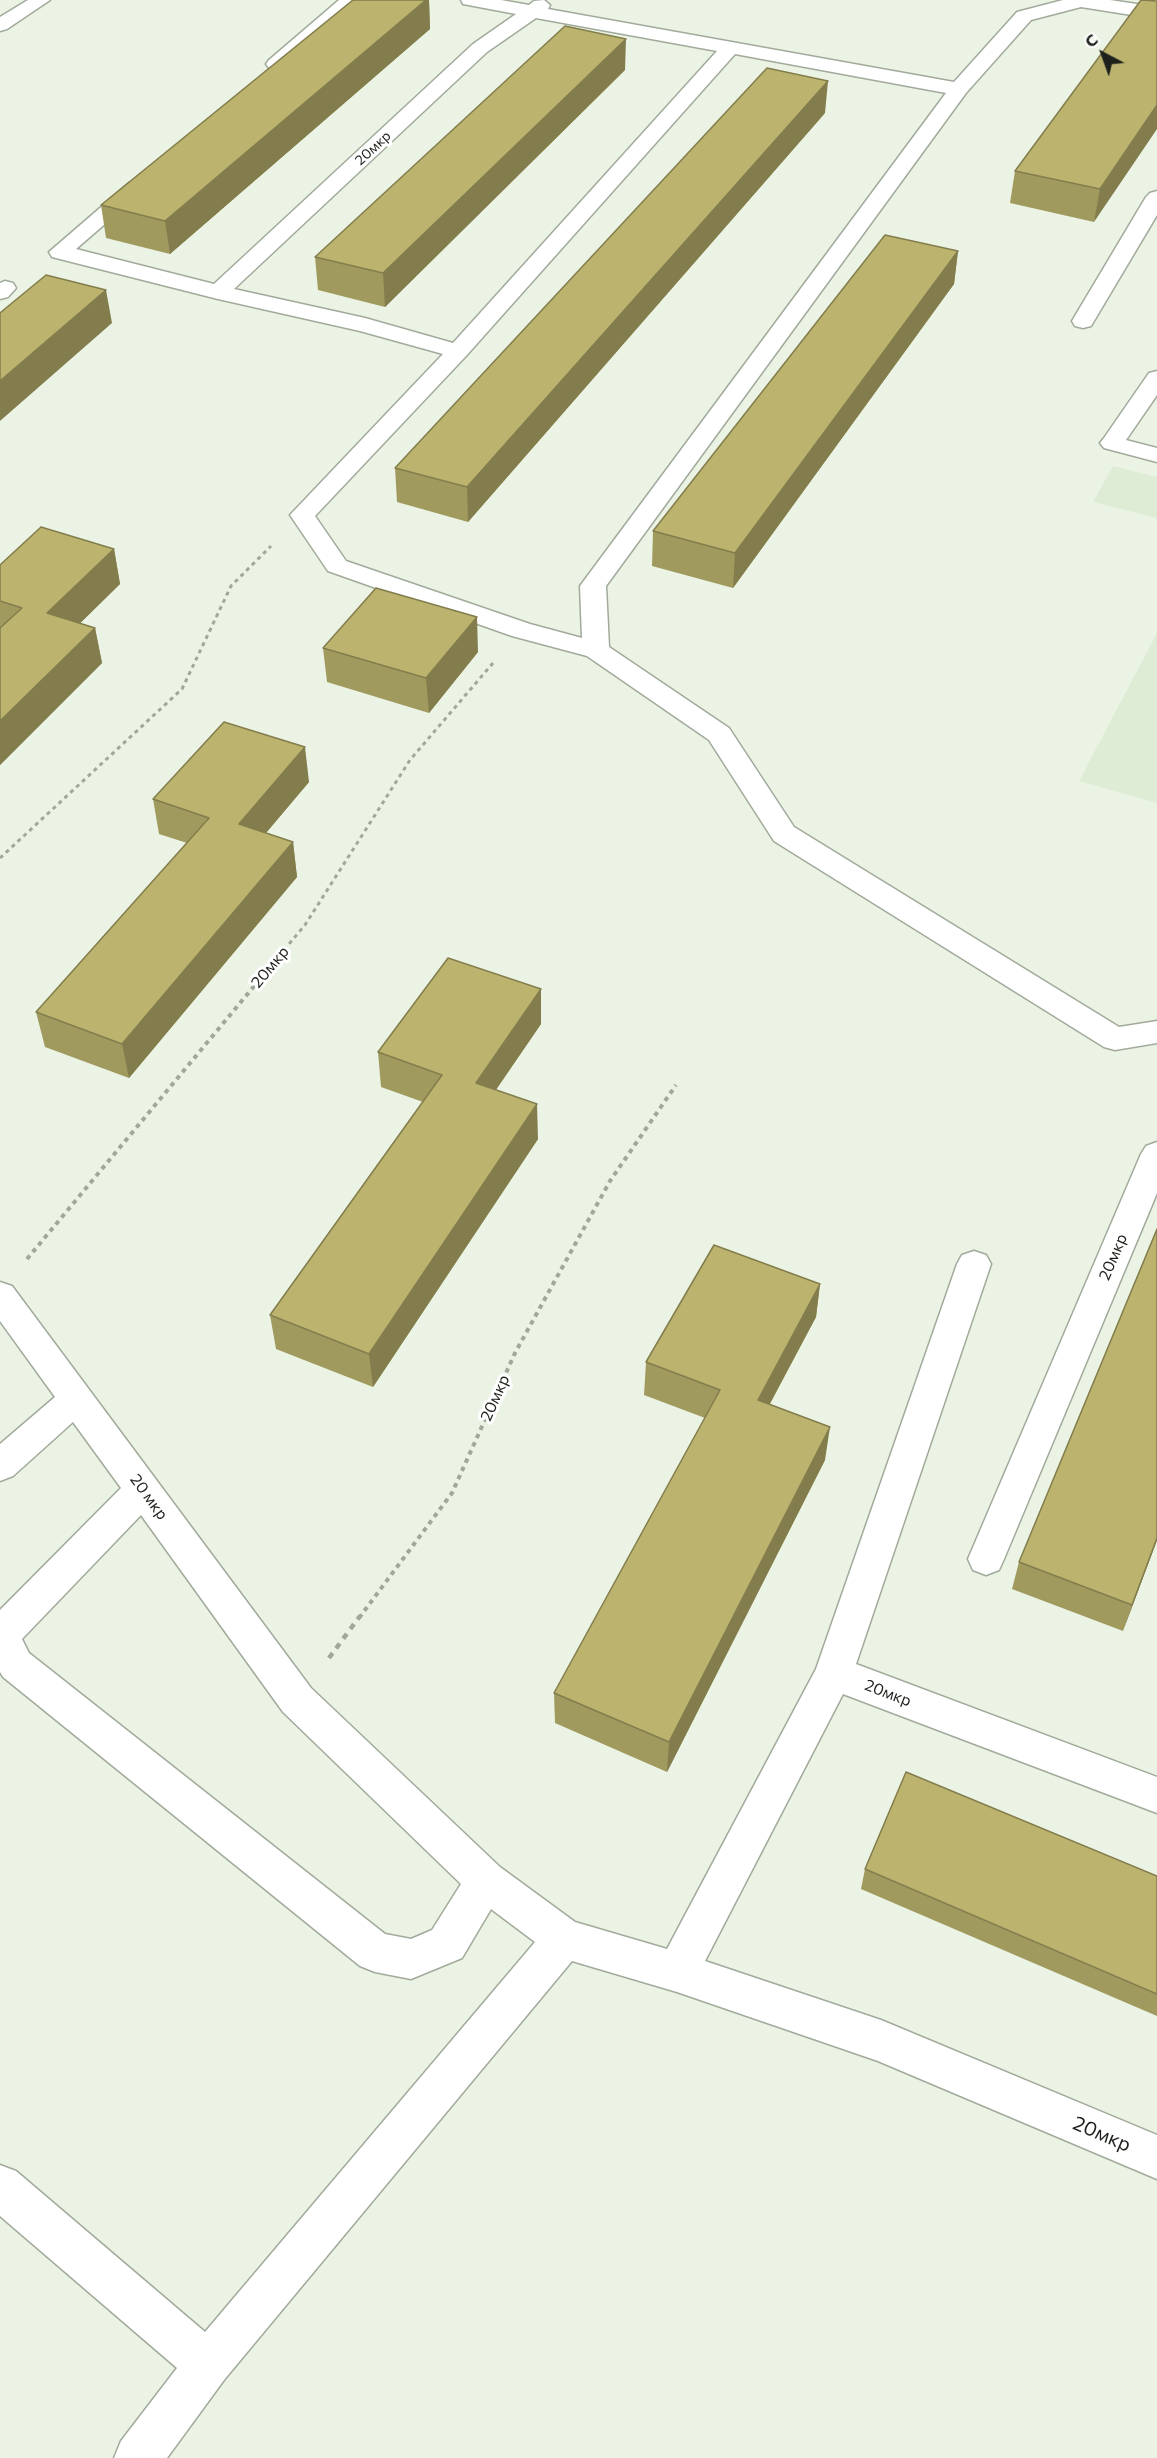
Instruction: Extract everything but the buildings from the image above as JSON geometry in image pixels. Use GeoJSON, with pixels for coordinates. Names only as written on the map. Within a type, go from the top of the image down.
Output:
{"type":"FeatureCollection","features":[{"type":"Feature","properties":{"kind":"street"},"geometry":{"type":"LineString","coordinates":[[0,25],[41,0]]}},
{"type":"Feature","properties":{"kind":"street"},"geometry":{"type":"LineString","coordinates":[[261,78],[350,0]]}},
{"type":"Feature","properties":{"kind":"street"},"geometry":{"type":"LineString","coordinates":[[470,0],[540,6],[732,46],[958,89]]}},
{"type":"Feature","properties":{"kind":"street"},"geometry":{"type":"LineString","coordinates":[[596,650],[593,586],[958,89],[1024,16],[1081,1],[1157,13]]}},
{"type":"Feature","properties":{"kind":"street","name":"20мкр"},"geometry":{"type":"LineString","coordinates":[[218,292],[480,48],[540,6]]}},
{"type":"Feature","properties":{"kind":"street"},"geometry":{"type":"LineString","coordinates":[[732,46],[458,351],[302,515],[337,566],[520,630],[596,650],[719,734],[784,834],[1115,1039],[1157,1032]]}},
{"type":"Feature","properties":{"kind":"street"},"geometry":{"type":"LineString","coordinates":[[154,171],[60,252],[218,292],[364,325],[458,351]]}},
{"type":"Feature","properties":{"kind":"street"},"geometry":{"type":"LineString","coordinates":[[1083,321],[1157,196]]}},
{"type":"Feature","properties":{"kind":"street"},"geometry":{"type":"LineString","coordinates":[[1157,378],[1112,443],[1157,455]]}},
{"type":"Feature","properties":{"kind":"street","name":"20мкр"},"geometry":{"type":"LineString","coordinates":[[986,1559],[1157,1154]]}},
{"type":"Feature","properties":{"kind":"street"},"geometry":{"type":"LineString","coordinates":[[677,1972],[834,1672],[974,1264]]}},
{"type":"Feature","properties":{"kind":"street","name":"20 мкр"},"geometry":{"type":"LineString","coordinates":[[0,1295],[297,1700],[486,1881],[564,1939]]}},
{"type":"Feature","properties":{"kind":"street"},"geometry":{"type":"LineString","coordinates":[[0,1466],[76,1398]]}},
{"type":"Feature","properties":{"kind":"street"},"geometry":{"type":"LineString","coordinates":[[143,1489],[32,1601],[0,1637],[16,1665],[375,1952],[411,1959],[447,1944],[486,1881]]}},
{"type":"Feature","properties":{"kind":"street","name":"20мкр"},"geometry":{"type":"LineString","coordinates":[[834,1672],[1157,1795]]}},
{"type":"Feature","properties":{"kind":"street"},"geometry":{"type":"LineString","coordinates":[[138,2458],[208,2364],[564,1939]]}},
{"type":"Feature","properties":{"kind":"street","name":"20мкр"},"geometry":{"type":"LineString","coordinates":[[564,1939],[677,1972],[881,2041],[1157,2157]]}},
{"type":"Feature","properties":{"kind":"street"},"geometry":{"type":"LineString","coordinates":[[0,2187],[208,2364]]}},
{"type":"Feature","properties":{"kind":"path"},"geometry":{"type":"LineString","coordinates":[[0,858],[182,689],[231,586],[302,515]]}},
{"type":"Feature","properties":{"kind":"path","name":"20мкр"},"geometry":{"type":"LineString","coordinates":[[23,1264],[305,925],[410,760],[520,630]]}},
{"type":"Feature","properties":{"kind":"path","name":"20мкр"},"geometry":{"type":"LineString","coordinates":[[297,1700],[452,1493],[521,1343],[610,1181],[675,1085]]}},
{"type":"Feature","properties":{"kind":"shaded area"},"geometry":{"type":"Polygon","coordinates":[[[1113,466],[1157,477],[1157,518],[1093,502],[1113,466]]]}},
{"type":"Feature","properties":{"kind":"shaded area"},"geometry":{"type":"Polygon","coordinates":[[[1157,633],[1157,803],[1079,781],[1157,633]]]}}]}
